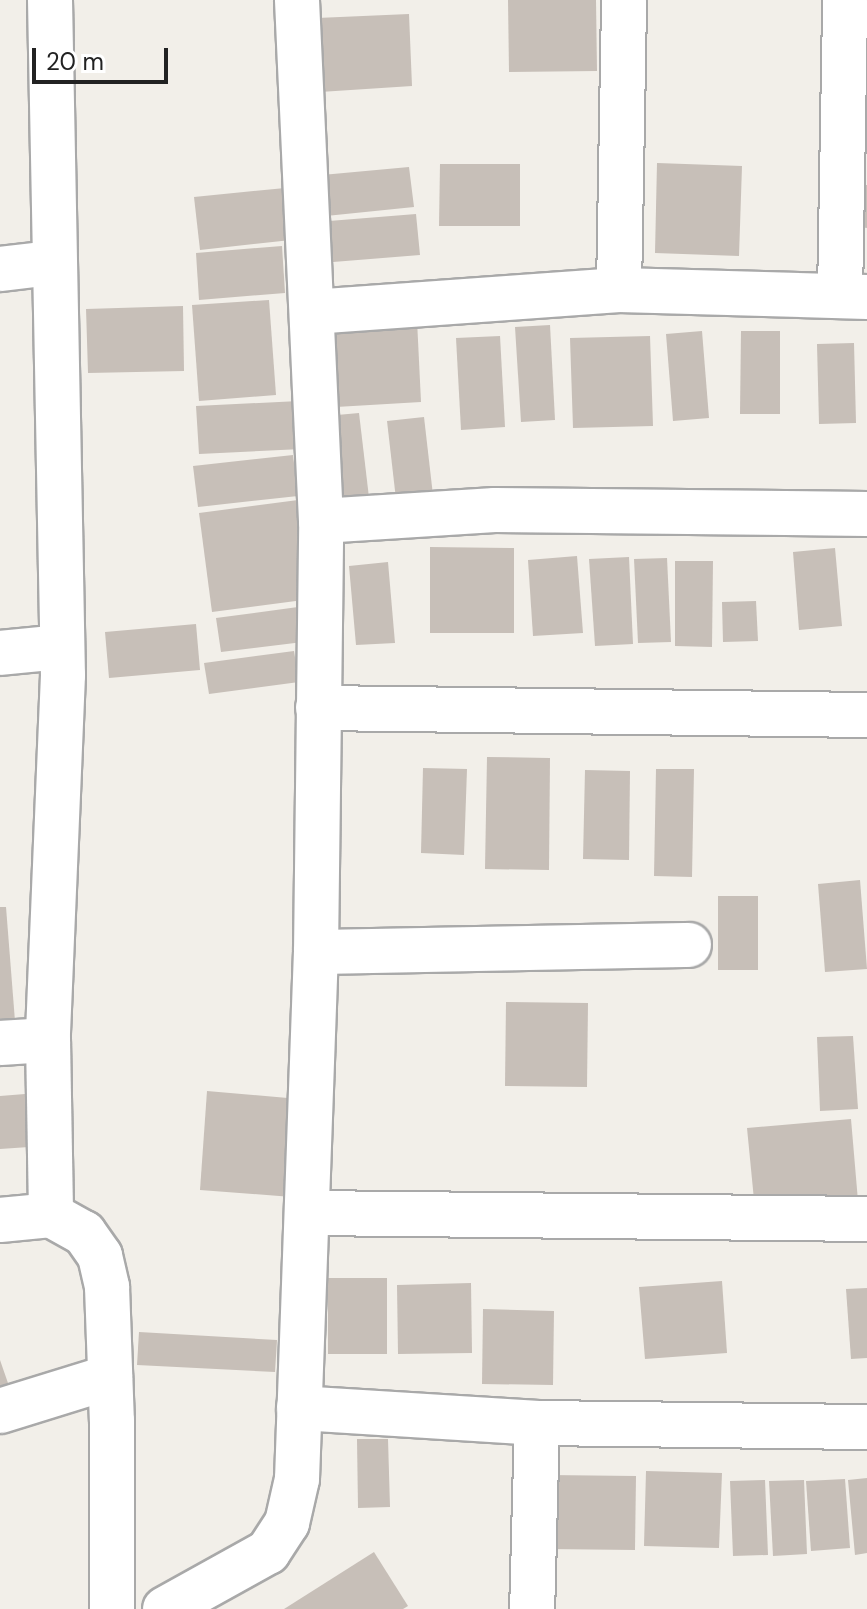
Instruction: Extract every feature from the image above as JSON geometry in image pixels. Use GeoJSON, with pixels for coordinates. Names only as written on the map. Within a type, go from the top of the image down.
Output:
{"type":"FeatureCollection","features":[{"type":"Feature","properties":{"kind":"street"},"geometry":{"type":"LineString","coordinates":[[50,0],[51,263],[61,647],[48,1040],[51,1215]]}},
{"type":"Feature","properties":{"kind":"street"},"geometry":{"type":"LineString","coordinates":[[165,1609],[268,1552],[287,1523],[297,1479],[316,952],[321,521],[297,0]]}},
{"type":"Feature","properties":{"kind":"street"},"geometry":{"type":"LineString","coordinates":[[619,290],[624,0]]}},
{"type":"Feature","properties":{"kind":"street"},"geometry":{"type":"LineString","coordinates":[[312,312],[619,290],[854,297],[845,0]]}},
{"type":"Feature","properties":{"kind":"street"},"geometry":{"type":"LineString","coordinates":[[0,269],[51,263]]}},
{"type":"Feature","properties":{"kind":"street"},"geometry":{"type":"LineString","coordinates":[[321,521],[495,510],[867,514]]}},
{"type":"Feature","properties":{"kind":"street"},"geometry":{"type":"LineString","coordinates":[[0,653],[61,647]]}},
{"type":"Feature","properties":{"kind":"street"},"geometry":{"type":"LineString","coordinates":[[318,708],[867,715]]}},
{"type":"Feature","properties":{"kind":"street"},"geometry":{"type":"LineString","coordinates":[[316,952],[689,945]]}},
{"type":"Feature","properties":{"kind":"street"},"geometry":{"type":"LineString","coordinates":[[0,1043],[48,1040]]}},
{"type":"Feature","properties":{"kind":"street"},"geometry":{"type":"LineString","coordinates":[[308,1213],[867,1219]]}},
{"type":"Feature","properties":{"kind":"street"},"geometry":{"type":"LineString","coordinates":[[0,1220],[51,1215],[84,1233],[100,1256],[107,1287],[112,1609]]}},
{"type":"Feature","properties":{"kind":"street"},"geometry":{"type":"LineString","coordinates":[[0,1411],[110,1377]]}},
{"type":"Feature","properties":{"kind":"street"},"geometry":{"type":"LineString","coordinates":[[299,1408],[537,1423],[867,1427]]}},
{"type":"Feature","properties":{"kind":"street"},"geometry":{"type":"LineString","coordinates":[[532,1609],[537,1423]]}},
{"type":"Feature","properties":{"kind":"building"},"geometry":{"type":"Polygon","coordinates":[[[508,0],[596,0],[597,71],[509,72],[508,0]]]}},
{"type":"Feature","properties":{"kind":"building"},"geometry":{"type":"Polygon","coordinates":[[[409,14],[412,86],[320,92],[317,18],[409,14]]]}},
{"type":"Feature","properties":{"kind":"building"},"geometry":{"type":"Polygon","coordinates":[[[657,163],[742,166],[739,256],[655,253],[657,163]]]}},
{"type":"Feature","properties":{"kind":"building"},"geometry":{"type":"Polygon","coordinates":[[[440,164],[520,164],[520,226],[439,226],[440,164]]]}},
{"type":"Feature","properties":{"kind":"building"},"geometry":{"type":"Polygon","coordinates":[[[409,167],[414,207],[326,216],[322,175],[409,167]]]}},
{"type":"Feature","properties":{"kind":"building"},"geometry":{"type":"Polygon","coordinates":[[[861,185],[867,185],[867,228],[860,227],[861,185]]]}},
{"type":"Feature","properties":{"kind":"building"},"geometry":{"type":"Polygon","coordinates":[[[285,188],[291,240],[200,250],[194,197],[285,188]]]}},
{"type":"Feature","properties":{"kind":"building"},"geometry":{"type":"Polygon","coordinates":[[[416,214],[420,255],[333,262],[329,221],[416,214]]]}},
{"type":"Feature","properties":{"kind":"building"},"geometry":{"type":"Polygon","coordinates":[[[282,246],[285,293],[199,300],[196,253],[282,246]]]}},
{"type":"Feature","properties":{"kind":"building"},"geometry":{"type":"Polygon","coordinates":[[[269,300],[276,395],[199,401],[192,305],[269,300]]]}},
{"type":"Feature","properties":{"kind":"building"},"geometry":{"type":"Polygon","coordinates":[[[183,306],[184,371],[88,373],[86,309],[183,306]]]}},
{"type":"Feature","properties":{"kind":"building"},"geometry":{"type":"Polygon","coordinates":[[[417,320],[421,402],[336,407],[330,325],[417,320]]]}},
{"type":"Feature","properties":{"kind":"building"},"geometry":{"type":"Polygon","coordinates":[[[550,325],[555,420],[521,422],[515,327],[550,325]]]}},
{"type":"Feature","properties":{"kind":"building"},"geometry":{"type":"Polygon","coordinates":[[[702,331],[709,418],[673,421],[666,334],[702,331]]]}},
{"type":"Feature","properties":{"kind":"building"},"geometry":{"type":"Polygon","coordinates":[[[741,331],[780,331],[780,414],[740,414],[741,331]]]}},
{"type":"Feature","properties":{"kind":"building"},"geometry":{"type":"Polygon","coordinates":[[[500,336],[505,427],[461,430],[456,338],[500,336]]]}},
{"type":"Feature","properties":{"kind":"building"},"geometry":{"type":"Polygon","coordinates":[[[650,336],[653,426],[573,428],[570,338],[650,336]]]}},
{"type":"Feature","properties":{"kind":"building"},"geometry":{"type":"Polygon","coordinates":[[[854,343],[856,423],[819,424],[817,344],[854,343]]]}},
{"type":"Feature","properties":{"kind":"building"},"geometry":{"type":"Polygon","coordinates":[[[299,401],[302,449],[199,454],[196,406],[299,401]]]}},
{"type":"Feature","properties":{"kind":"building"},"geometry":{"type":"Polygon","coordinates":[[[359,413],[370,506],[336,510],[326,416],[359,413]]]}},
{"type":"Feature","properties":{"kind":"building"},"geometry":{"type":"Polygon","coordinates":[[[424,417],[434,504],[397,508],[387,421],[424,417]]]}},
{"type":"Feature","properties":{"kind":"building"},"geometry":{"type":"Polygon","coordinates":[[[293,455],[298,496],[198,507],[193,466],[293,455]]]}},
{"type":"Feature","properties":{"kind":"building"},"geometry":{"type":"Polygon","coordinates":[[[298,500],[311,599],[212,612],[199,513],[298,500]]]}},
{"type":"Feature","properties":{"kind":"building"},"geometry":{"type":"Polygon","coordinates":[[[430,547],[514,548],[514,633],[430,633],[430,547]]]}},
{"type":"Feature","properties":{"kind":"building"},"geometry":{"type":"Polygon","coordinates":[[[835,548],[842,626],[799,630],[793,552],[835,548]]]}},
{"type":"Feature","properties":{"kind":"building"},"geometry":{"type":"Polygon","coordinates":[[[577,556],[583,633],[533,636],[528,560],[577,556]]]}},
{"type":"Feature","properties":{"kind":"building"},"geometry":{"type":"Polygon","coordinates":[[[629,557],[633,644],[595,646],[589,559],[629,557]]]}},
{"type":"Feature","properties":{"kind":"building"},"geometry":{"type":"Polygon","coordinates":[[[667,558],[671,642],[638,643],[634,559],[667,558]]]}},
{"type":"Feature","properties":{"kind":"building"},"geometry":{"type":"Polygon","coordinates":[[[675,561],[713,561],[712,647],[675,646],[675,561]]]}},
{"type":"Feature","properties":{"kind":"building"},"geometry":{"type":"Polygon","coordinates":[[[388,562],[395,643],[356,645],[349,566],[388,562]]]}},
{"type":"Feature","properties":{"kind":"building"},"geometry":{"type":"Polygon","coordinates":[[[756,601],[758,641],[723,642],[722,602],[756,601]]]}},
{"type":"Feature","properties":{"kind":"building"},"geometry":{"type":"Polygon","coordinates":[[[298,607],[303,642],[221,652],[216,618],[298,607]]]}},
{"type":"Feature","properties":{"kind":"building"},"geometry":{"type":"Polygon","coordinates":[[[196,624],[200,670],[109,678],[105,632],[196,624]]]}},
{"type":"Feature","properties":{"kind":"building"},"geometry":{"type":"Polygon","coordinates":[[[294,651],[299,682],[209,694],[204,663],[294,651]]]}},
{"type":"Feature","properties":{"kind":"building"},"geometry":{"type":"Polygon","coordinates":[[[487,757],[550,758],[549,870],[485,869],[487,757]]]}},
{"type":"Feature","properties":{"kind":"building"},"geometry":{"type":"Polygon","coordinates":[[[423,768],[467,769],[464,855],[421,853],[423,768]]]}},
{"type":"Feature","properties":{"kind":"building"},"geometry":{"type":"Polygon","coordinates":[[[656,769],[694,769],[692,877],[654,876],[656,769]]]}},
{"type":"Feature","properties":{"kind":"building"},"geometry":{"type":"Polygon","coordinates":[[[585,770],[630,771],[629,860],[583,859],[585,770]]]}},
{"type":"Feature","properties":{"kind":"building"},"geometry":{"type":"Polygon","coordinates":[[[860,880],[867,969],[825,972],[818,884],[860,880]]]}},
{"type":"Feature","properties":{"kind":"building"},"geometry":{"type":"Polygon","coordinates":[[[718,896],[758,896],[758,970],[718,970],[718,896]]]}},
{"type":"Feature","properties":{"kind":"building"},"geometry":{"type":"Polygon","coordinates":[[[0,907],[6,907],[15,1021],[0,1022],[0,907]]]}},
{"type":"Feature","properties":{"kind":"building"},"geometry":{"type":"Polygon","coordinates":[[[506,1002],[588,1003],[587,1087],[505,1086],[506,1002]]]}},
{"type":"Feature","properties":{"kind":"building"},"geometry":{"type":"Polygon","coordinates":[[[853,1036],[858,1109],[820,1111],[817,1037],[853,1036]]]}},
{"type":"Feature","properties":{"kind":"building"},"geometry":{"type":"Polygon","coordinates":[[[207,1091],[299,1099],[292,1197],[200,1190],[207,1091]]]}},
{"type":"Feature","properties":{"kind":"building"},"geometry":{"type":"Polygon","coordinates":[[[25,1094],[29,1147],[0,1149],[0,1096],[25,1094]]]}},
{"type":"Feature","properties":{"kind":"building"},"geometry":{"type":"Polygon","coordinates":[[[851,1119],[858,1201],[755,1210],[747,1128],[851,1119]]]}},
{"type":"Feature","properties":{"kind":"building"},"geometry":{"type":"Polygon","coordinates":[[[328,1278],[387,1278],[387,1354],[328,1354],[328,1278]]]}},
{"type":"Feature","properties":{"kind":"building"},"geometry":{"type":"Polygon","coordinates":[[[722,1281],[727,1353],[645,1359],[639,1287],[722,1281]]]}},
{"type":"Feature","properties":{"kind":"building"},"geometry":{"type":"Polygon","coordinates":[[[471,1283],[472,1353],[398,1354],[397,1285],[471,1283]]]}},
{"type":"Feature","properties":{"kind":"building"},"geometry":{"type":"Polygon","coordinates":[[[867,1288],[867,1358],[851,1359],[846,1289],[867,1288]]]}},
{"type":"Feature","properties":{"kind":"building"},"geometry":{"type":"Polygon","coordinates":[[[483,1309],[554,1311],[553,1385],[482,1384],[483,1309]]]}},
{"type":"Feature","properties":{"kind":"building"},"geometry":{"type":"Polygon","coordinates":[[[139,1332],[277,1340],[275,1372],[137,1365],[139,1332]]]}},
{"type":"Feature","properties":{"kind":"building"},"geometry":{"type":"Polygon","coordinates":[[[0,1360],[9,1386],[0,1389],[0,1360]]]}},
{"type":"Feature","properties":{"kind":"building"},"geometry":{"type":"Polygon","coordinates":[[[357,1439],[388,1439],[390,1507],[358,1508],[357,1439]]]}},
{"type":"Feature","properties":{"kind":"building"},"geometry":{"type":"Polygon","coordinates":[[[646,1471],[722,1473],[719,1548],[644,1546],[646,1471]]]}},
{"type":"Feature","properties":{"kind":"building"},"geometry":{"type":"Polygon","coordinates":[[[548,1475],[636,1476],[635,1550],[547,1549],[548,1475]]]}},
{"type":"Feature","properties":{"kind":"building"},"geometry":{"type":"Polygon","coordinates":[[[867,1478],[867,1553],[855,1555],[848,1480],[867,1478]]]}},
{"type":"Feature","properties":{"kind":"building"},"geometry":{"type":"Polygon","coordinates":[[[845,1479],[850,1548],[811,1551],[806,1481],[845,1479]]]}},
{"type":"Feature","properties":{"kind":"building"},"geometry":{"type":"Polygon","coordinates":[[[765,1480],[768,1555],[733,1556],[730,1481],[765,1480]]]}},
{"type":"Feature","properties":{"kind":"building"},"geometry":{"type":"Polygon","coordinates":[[[804,1480],[807,1554],[773,1556],[769,1481],[804,1480]]]}},
{"type":"Feature","properties":{"kind":"building"},"geometry":{"type":"Polygon","coordinates":[[[374,1552],[408,1606],[403,1609],[284,1609],[374,1552]]]}}]}
